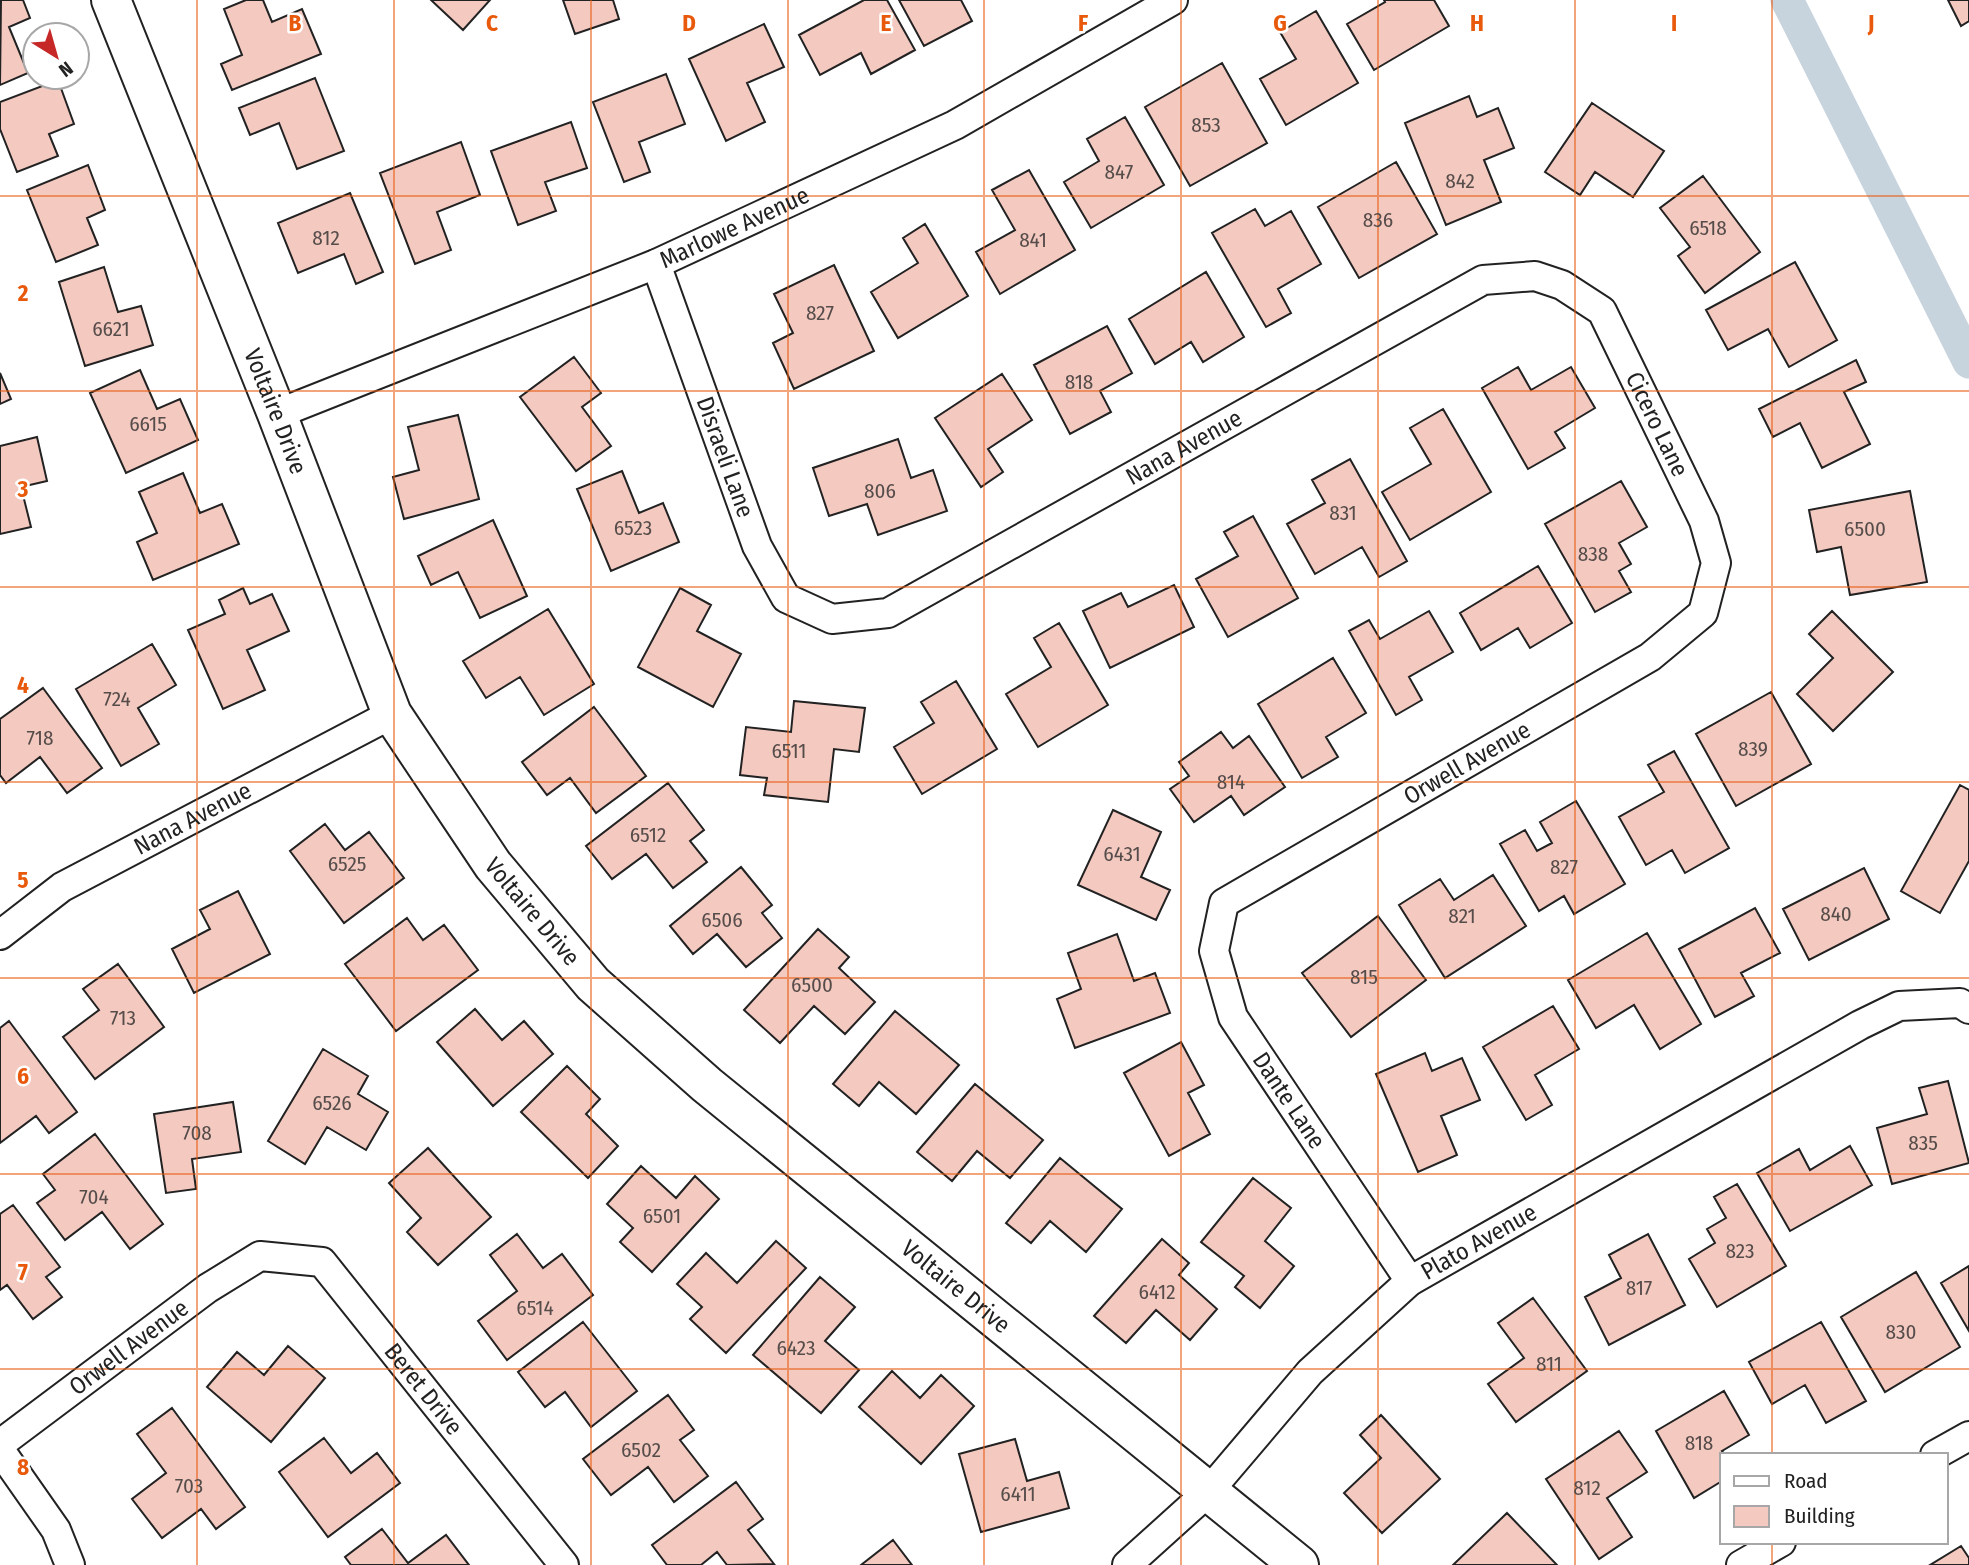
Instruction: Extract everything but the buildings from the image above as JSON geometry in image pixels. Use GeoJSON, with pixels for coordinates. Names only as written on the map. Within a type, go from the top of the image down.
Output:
{"type":"FeatureCollection","features":[{"type":"Feature","properties":{"kind":"street","name":"Voltaire Drive"},"geometry":{"type":"LineString","coordinates":[[111,0],[277,414],[392,714],[493,865],[593,985],[707,1085],[1299,1565]]}},
{"type":"Feature","properties":{"kind":"street","name":"Marlowe Avenue"},"geometry":{"type":"LineString","coordinates":[[277,414],[656,264],[955,125],[1173,0]]}},
{"type":"Feature","properties":{"kind":"street","name":"Disraeli Lane"},"geometry":{"type":"LineString","coordinates":[[656,264],[757,545],[786,598],[832,619]]}},
{"type":"Feature","properties":{"kind":"street","name":"Nana Avenue"},"geometry":{"type":"LineString","coordinates":[[832,619],[888,613],[1483,280],[1535,276]]}},
{"type":"Feature","properties":{"kind":"street","name":"Cicero Lane"},"geometry":{"type":"LineString","coordinates":[[1535,276],[1562,285],[1602,311],[1704,521],[1716,563],[1703,612]]}},
{"type":"Feature","properties":{"kind":"street","name":"Orwell Avenue"},"geometry":{"type":"LineString","coordinates":[[1224,903],[1650,657],[1703,612]]}},
{"type":"Feature","properties":{"kind":"street","name":"Nana Avenue"},"geometry":{"type":"LineString","coordinates":[[0,934],[62,887],[392,714]]}},
{"type":"Feature","properties":{"kind":"street","name":"Dante Lane"},"geometry":{"type":"LineString","coordinates":[[1224,903],[1214,951],[1233,1017],[1410,1281]]}},
{"type":"Feature","properties":{"kind":"street","name":"Plato Avenue"},"geometry":{"type":"LineString","coordinates":[[1127,1565],[1209,1491],[1310,1372],[1410,1281],[1860,1025],[1899,1006],[1960,1003],[1969,1009]]}},
{"type":"Feature","properties":{"kind":"street","name":"Orwell Avenue"},"geometry":{"type":"LineString","coordinates":[[0,1444],[208,1288],[260,1256]]}},
{"type":"Feature","properties":{"kind":"street","name":"Beret Drive"},"geometry":{"type":"LineString","coordinates":[[260,1256],[322,1262],[564,1565]]}},
{"type":"Feature","properties":{"kind":"street"},"geometry":{"type":"LineString","coordinates":[[1939,1453],[1969,1436]]}},
{"type":"Feature","properties":{"kind":"street"},"geometry":{"type":"LineString","coordinates":[[0,1450],[56,1530],[70,1565]]}},
{"type":"Feature","properties":{"kind":"street"},"geometry":{"type":"LineString","coordinates":[[1741,1565],[1778,1544]]}},
{"type":"Feature","properties":{"kind":"waterway"},"geometry":{"type":"LineString","coordinates":[[1787,0],[1969,362]]}}]}
